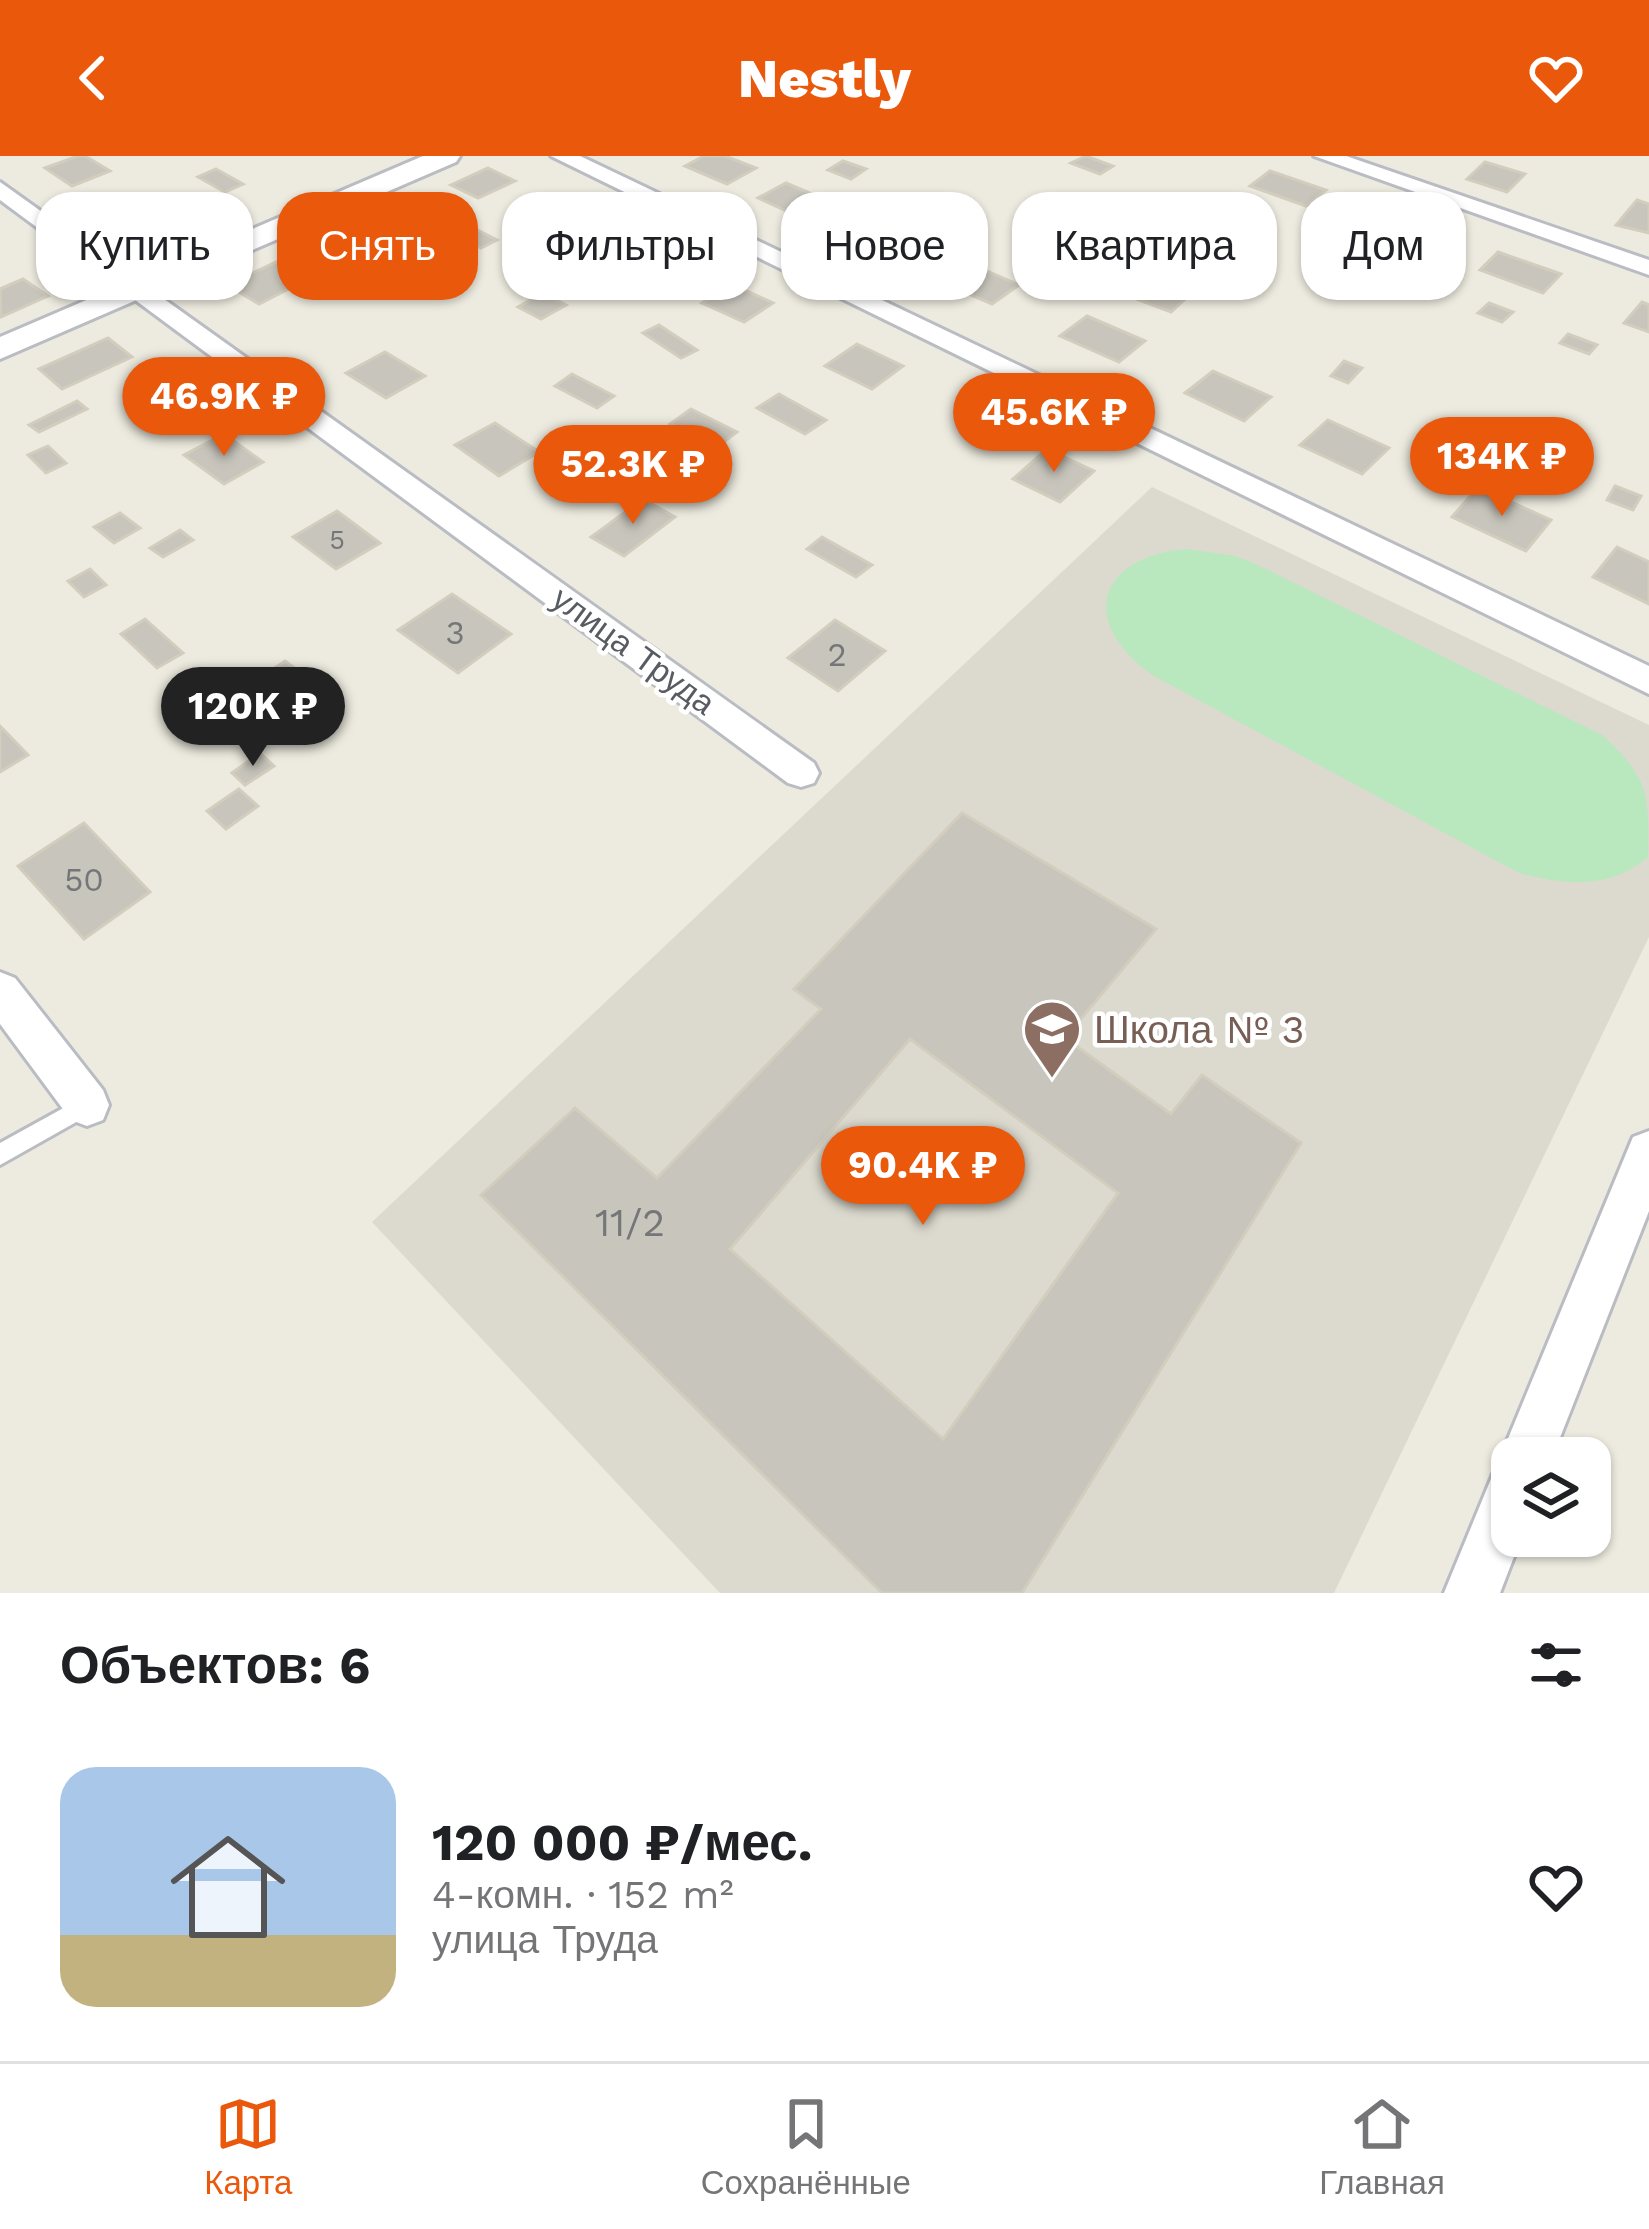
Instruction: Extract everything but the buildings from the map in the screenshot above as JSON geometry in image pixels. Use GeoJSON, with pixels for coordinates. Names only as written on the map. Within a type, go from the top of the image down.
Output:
{"type":"FeatureCollection","features":[{"type":"Feature","properties":{"kind":"street"},"geometry":{"type":"LineString","coordinates":[[253,239],[446,156]]}},
{"type":"Feature","properties":{"kind":"street"},"geometry":{"type":"LineString","coordinates":[[562,156],[1649,681]]}},
{"type":"Feature","properties":{"kind":"street"},"geometry":{"type":"LineString","coordinates":[[1324,156],[1649,268]]}},
{"type":"Feature","properties":{"kind":"street","name":"улица Труда"},"geometry":{"type":"LineString","coordinates":[[0,189],[36,214]]}},
{"type":"Feature","properties":{"kind":"street"},"geometry":{"type":"LineString","coordinates":[[0,349],[112,300]]}},
{"type":"Feature","properties":{"kind":"street","name":"улица Труда"},"geometry":{"type":"LineString","coordinates":[[156,300],[801,773]]}},
{"type":"Feature","properties":{"kind":"street"},"geometry":{"type":"LineString","coordinates":[[0,991],[87,1105]]}},
{"type":"Feature","properties":{"kind":"street"},"geometry":{"type":"LineString","coordinates":[[1534,1437],[1649,1154]]}},
{"type":"Feature","properties":{"kind":"street"},"geometry":{"type":"LineString","coordinates":[[1472,1593],[1491,1546]]}},
{"type":"Feature","properties":{"kind":"lane"},"geometry":{"type":"LineString","coordinates":[[0,1155],[87,1105]]}},
{"type":"Feature","properties":{"kind":"shaded area","name":"Школа № 3"},"geometry":{"type":"Polygon","coordinates":[[[1152,487],[1649,725],[1649,937],[1334,1593],[720,1593],[372,1222],[1152,487]]]}},
{"type":"Feature","properties":{"kind":"green space"},"geometry":{"type":"Polygon","coordinates":[[[1187,549],[1235,556],[1258,565],[1602,735],[1629,763],[1643,788],[1648,857],[1618,875],[1586,882],[1519,873],[1154,676],[1114,635],[1107,615],[1108,596],[1116,579],[1132,565],[1187,549]]]}},
{"type":"Feature","properties":{"kind":"place","name":"Школа № 3"},"geometry":{"type":"Point","coordinates":[1052,1080]}}]}
